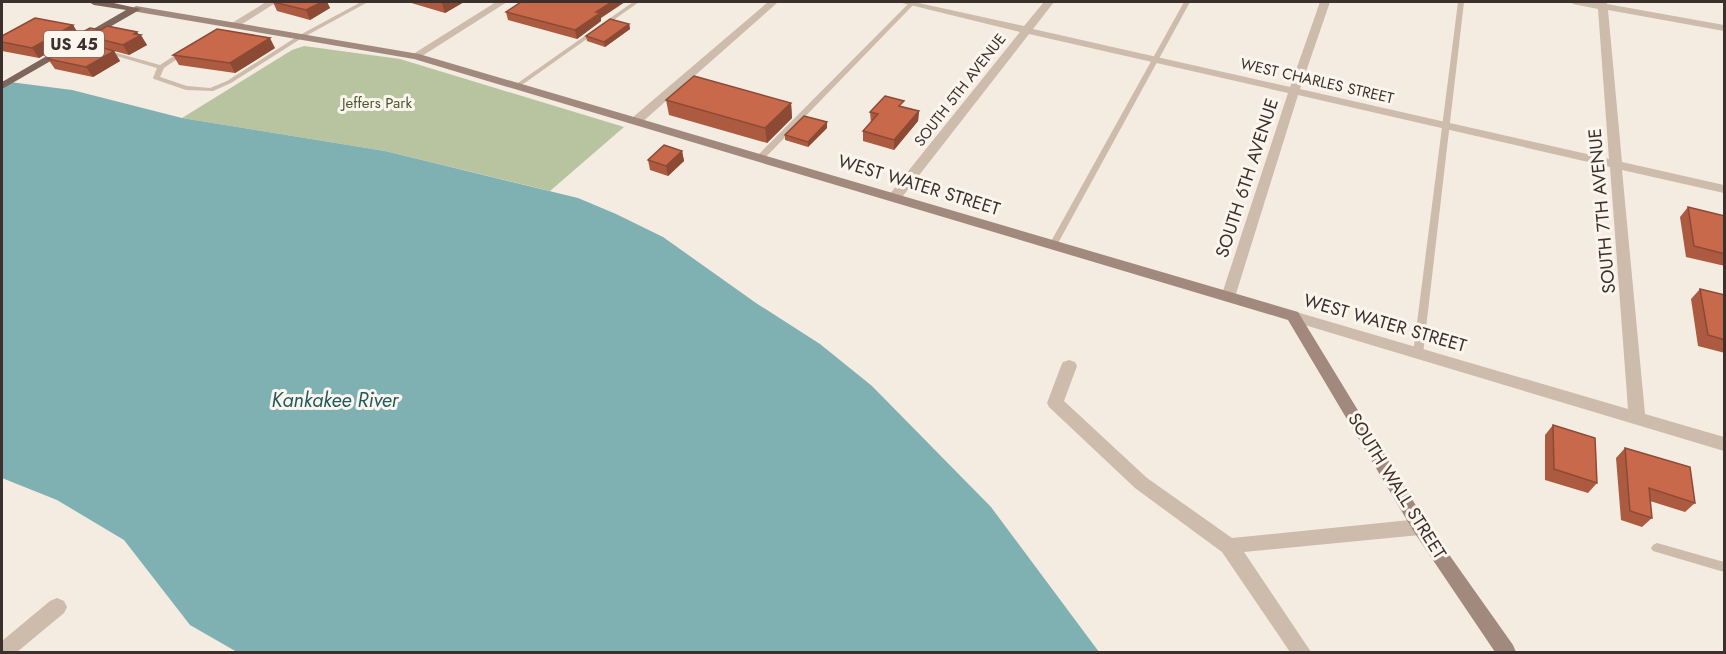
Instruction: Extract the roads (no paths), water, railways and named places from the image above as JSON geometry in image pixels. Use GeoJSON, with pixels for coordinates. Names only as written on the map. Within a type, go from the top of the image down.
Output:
{"type":"FeatureCollection","features":[{"type":"Feature","properties":{"kind":"main road","name":"WEST WATER STREET"},"geometry":{"type":"LineString","coordinates":[[94,2],[226,27],[415,56],[1293,316]]}},
{"type":"Feature","properties":{"kind":"main road"},"geometry":{"type":"LineString","coordinates":[[136,9],[149,2]]}},
{"type":"Feature","properties":{"kind":"main road","name":"US 45"},"geometry":{"type":"LineString","coordinates":[[2,86],[78,46],[136,9]]}},
{"type":"Feature","properties":{"kind":"main road","name":"SOUTH WALL STREET"},"geometry":{"type":"LineString","coordinates":[[1293,316],[1420,527],[1506,652]]}},
{"type":"Feature","properties":{"kind":"street"},"geometry":{"type":"LineString","coordinates":[[226,27],[272,2]]}},
{"type":"Feature","properties":{"kind":"street"},"geometry":{"type":"LineString","coordinates":[[415,56],[502,2]]}},
{"type":"Feature","properties":{"kind":"street"},"geometry":{"type":"LineString","coordinates":[[636,121],[773,2]]}},
{"type":"Feature","properties":{"kind":"street","name":"WEST CHARLES STREET"},"geometry":{"type":"LineString","coordinates":[[909,2],[1725,189]]}},
{"type":"Feature","properties":{"kind":"street","name":"SOUTH 5TH AVENUE"},"geometry":{"type":"LineString","coordinates":[[894,198],[1049,2]]}},
{"type":"Feature","properties":{"kind":"street","name":"SOUTH 6TH AVENUE"},"geometry":{"type":"LineString","coordinates":[[1228,297],[1325,2]]}},
{"type":"Feature","properties":{"kind":"street"},"geometry":{"type":"LineString","coordinates":[[1577,2],[1602,4],[1725,28]]}},
{"type":"Feature","properties":{"kind":"street","name":"SOUTH 7TH AVENUE"},"geometry":{"type":"LineString","coordinates":[[1602,4],[1637,418]]}},
{"type":"Feature","properties":{"kind":"street","name":"WEST WATER STREET"},"geometry":{"type":"LineString","coordinates":[[1293,316],[1725,444]]}},
{"type":"Feature","properties":{"kind":"street"},"geometry":{"type":"LineString","coordinates":[[1069,366],[1055,403],[1141,483],[1229,546],[1301,652]]}},
{"type":"Feature","properties":{"kind":"street"},"geometry":{"type":"LineString","coordinates":[[1229,546],[1420,527]]}},
{"type":"Feature","properties":{"kind":"street"},"geometry":{"type":"LineString","coordinates":[[3,652],[57,607]]}},
{"type":"Feature","properties":{"kind":"lane"},"geometry":{"type":"LineString","coordinates":[[192,47],[161,67],[156,78],[186,88],[210,90],[229,82],[300,37],[365,2]]}},
{"type":"Feature","properties":{"kind":"lane"},"geometry":{"type":"LineString","coordinates":[[517,86],[636,2]]}},
{"type":"Feature","properties":{"kind":"lane"},"geometry":{"type":"LineString","coordinates":[[760,158],[909,2]]}},
{"type":"Feature","properties":{"kind":"lane"},"geometry":{"type":"LineString","coordinates":[[1053,245],[1187,2]]}},
{"type":"Feature","properties":{"kind":"lane"},"geometry":{"type":"LineString","coordinates":[[1418,354],[1461,2]]}},
{"type":"Feature","properties":{"kind":"lane"},"geometry":{"type":"LineString","coordinates":[[93,50],[161,67]]}},
{"type":"Feature","properties":{"kind":"lane"},"geometry":{"type":"LineString","coordinates":[[1657,548],[1725,567]]}},
{"type":"Feature","properties":{"kind":"water","name":"Kankakee River"},"geometry":{"type":"Polygon","coordinates":[[[2,81],[72,90],[182,118],[385,151],[578,198],[663,237],[756,303],[820,344],[872,386],[991,507],[1099,652],[237,652],[190,625],[124,540],[57,500],[2,478],[2,81]]]}},
{"type":"Feature","properties":{"kind":"park label","name":"Jeffers Park"},"geometry":{"type":"Point","coordinates":[377,103]}}]}
